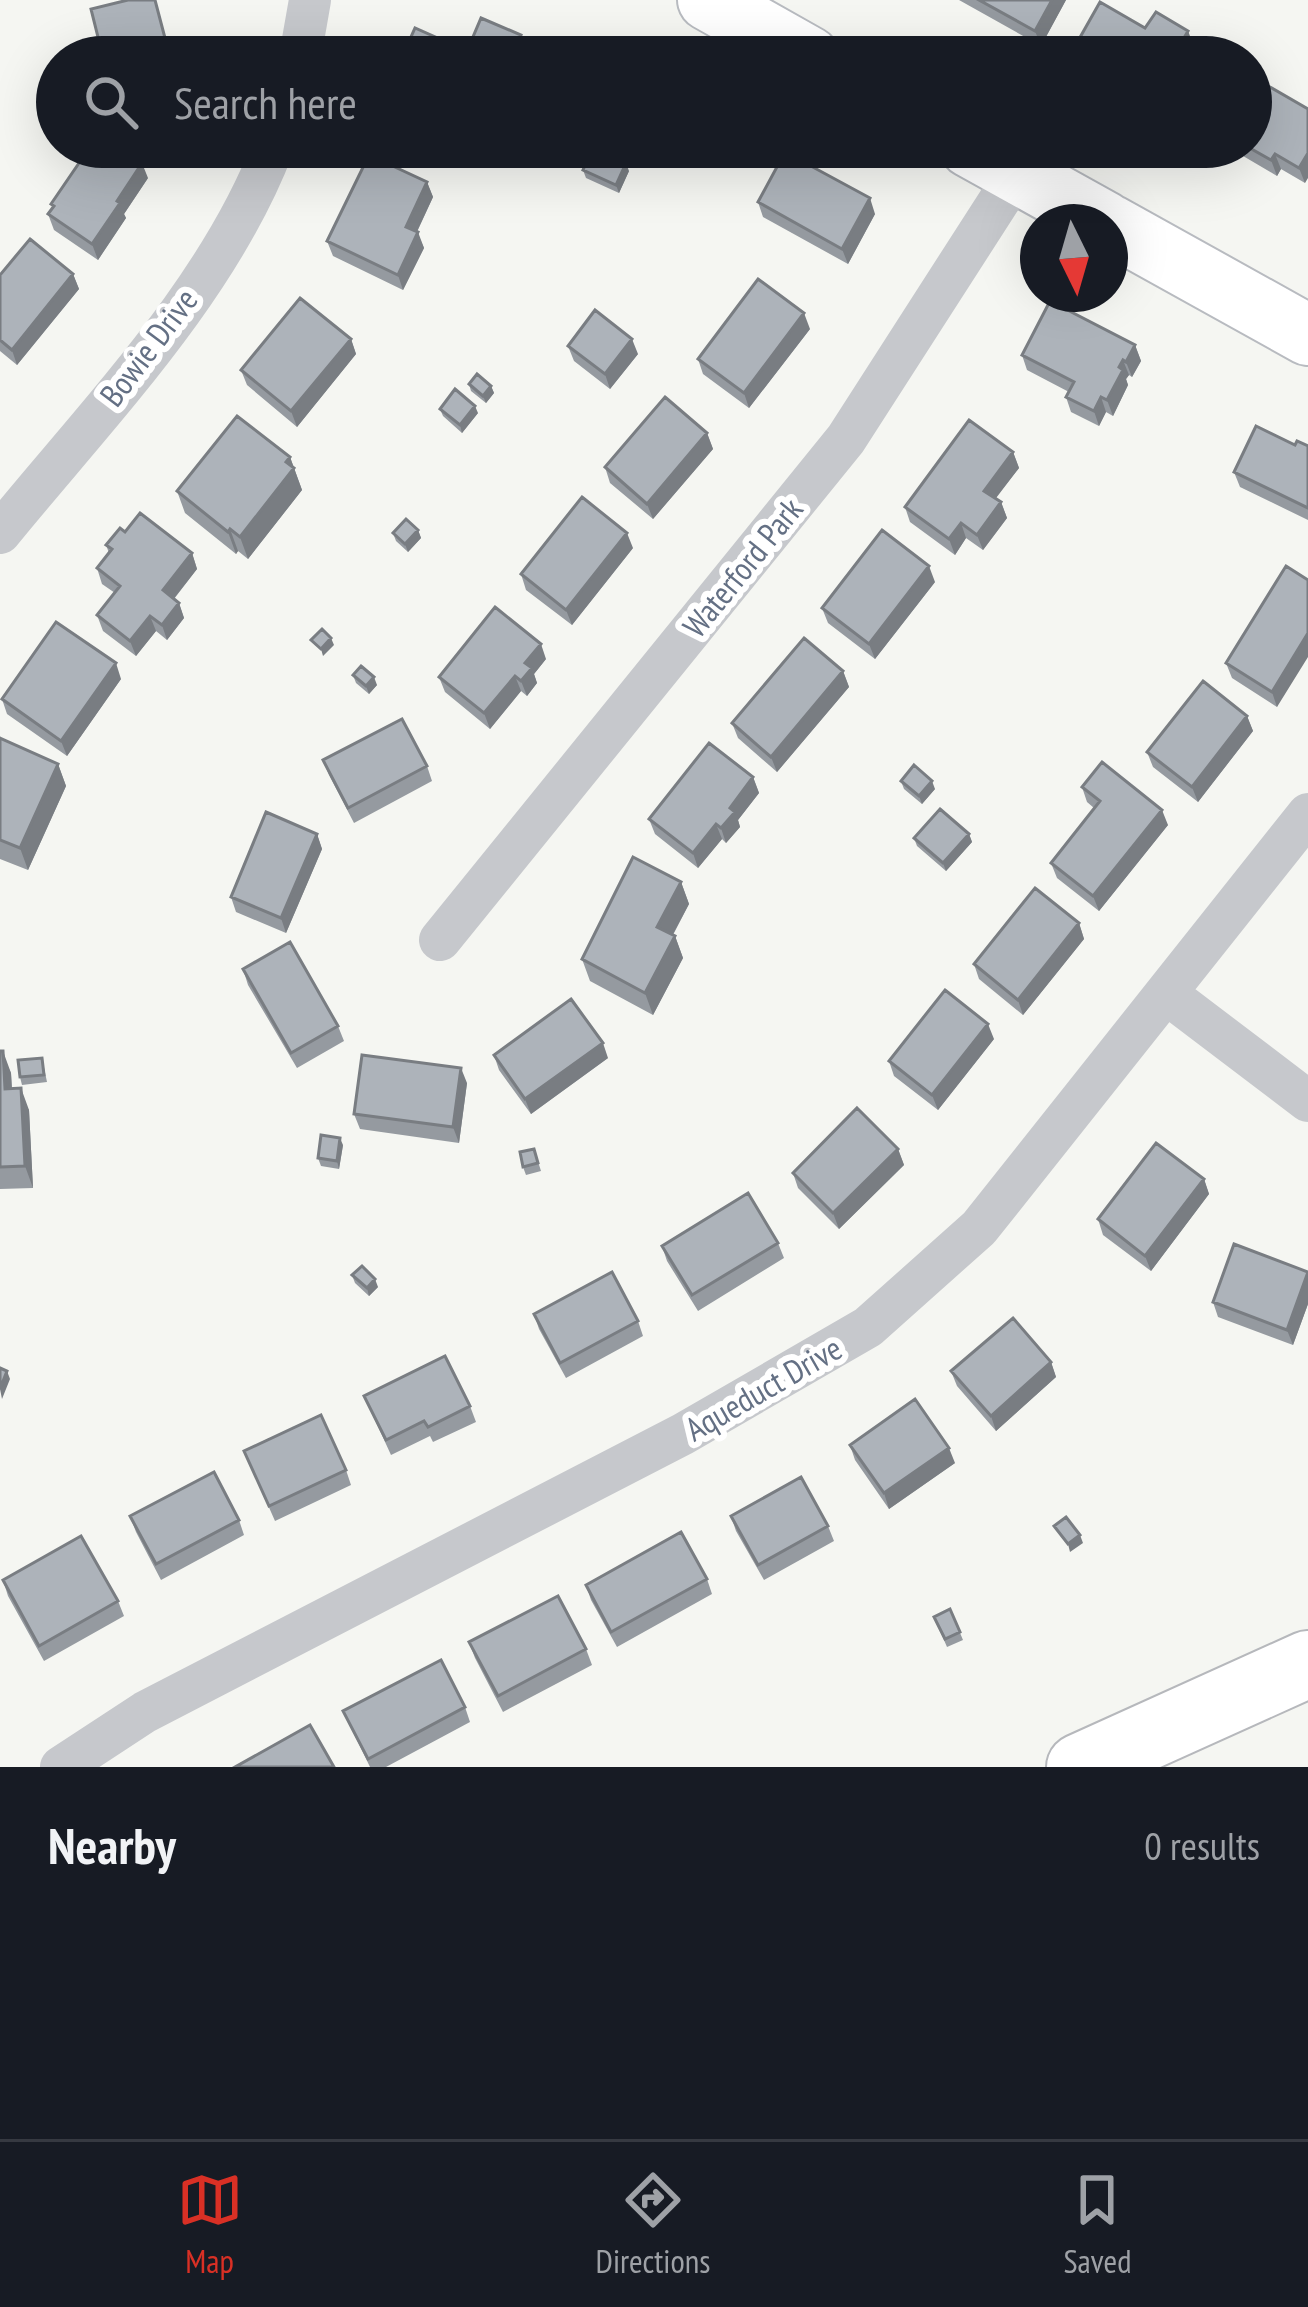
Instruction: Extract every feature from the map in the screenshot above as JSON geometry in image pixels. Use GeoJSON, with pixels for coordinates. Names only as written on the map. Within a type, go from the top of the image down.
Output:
{"type":"FeatureCollection","features":[{"type":"Feature","properties":{"kind":"highway"},"geometry":{"type":"LineString","coordinates":[[1080,1767],[1308,1664]]}},
{"type":"Feature","properties":{"kind":"street"},"geometry":{"type":"LineString","coordinates":[[304,36],[310,0]]}},
{"type":"Feature","properties":{"kind":"street"},"geometry":{"type":"LineString","coordinates":[[708,0],[772,36]]}},
{"type":"Feature","properties":{"kind":"street","name":"Bowie Drive"},"geometry":{"type":"LineString","coordinates":[[0,533],[162,336],[242,217],[264,168]]}},
{"type":"Feature","properties":{"kind":"street","name":"Waterford Park"},"geometry":{"type":"LineString","coordinates":[[440,940],[846,439],[989,168]]}},
{"type":"Feature","properties":{"kind":"street"},"geometry":{"type":"LineString","coordinates":[[1007,168],[1071,204]]}},
{"type":"Feature","properties":{"kind":"street"},"geometry":{"type":"LineString","coordinates":[[1128,235],[1308,334]]}},
{"type":"Feature","properties":{"kind":"street","name":"Aqueduct Drive"},"geometry":{"type":"LineString","coordinates":[[61,1767],[146,1712],[683,1434],[868,1327],[979,1228],[1308,814]]}},
{"type":"Feature","properties":{"kind":"street"},"geometry":{"type":"LineString","coordinates":[[1167,994],[1308,1101]]}},
{"type":"Feature","properties":{"kind":"building"},"geometry":{"type":"Polygon","coordinates":[[[128,0],[155,0],[164,36],[98,36],[91,9],[128,0]]]}},
{"type":"Feature","properties":{"kind":"building"},"geometry":{"type":"Polygon","coordinates":[[[979,0],[1052,0],[1035,31],[979,0]]]}},
{"type":"Feature","properties":{"kind":"building"},"geometry":{"type":"Polygon","coordinates":[[[1100,2],[1145,28],[1156,12],[1188,31],[1185,36],[1081,36],[1100,2]]]}},
{"type":"Feature","properties":{"kind":"building"},"geometry":{"type":"Polygon","coordinates":[[[481,18],[521,35],[521,36],[473,36],[481,18]]]}},
{"type":"Feature","properties":{"kind":"building"},"geometry":{"type":"Polygon","coordinates":[[[1272,88],[1308,109],[1308,153],[1299,168],[1275,154],[1272,158],[1272,88]]]}},
{"type":"Feature","properties":{"kind":"building"},"geometry":{"type":"Polygon","coordinates":[[[76,168],[139,168],[92,244],[48,214],[76,168]]]}},
{"type":"Feature","properties":{"kind":"building"},"geometry":{"type":"Polygon","coordinates":[[[363,168],[397,168],[427,182],[406,227],[418,232],[398,275],[327,241],[363,168]]]}},
{"type":"Feature","properties":{"kind":"building"},"geometry":{"type":"Polygon","coordinates":[[[584,168],[624,168],[616,185],[584,168]]]}},
{"type":"Feature","properties":{"kind":"building"},"geometry":{"type":"Polygon","coordinates":[[[776,168],[815,168],[870,198],[842,249],[758,202],[776,168]]]}},
{"type":"Feature","properties":{"kind":"building"},"geometry":{"type":"Polygon","coordinates":[[[30,239],[73,274],[12,350],[0,340],[0,275],[30,239]]]}},
{"type":"Feature","properties":{"kind":"building"},"geometry":{"type":"Polygon","coordinates":[[[758,279],[804,313],[744,393],[698,359],[758,279]]]}},
{"type":"Feature","properties":{"kind":"building"},"geometry":{"type":"Polygon","coordinates":[[[300,298],[351,339],[291,411],[241,370],[300,298]]]}},
{"type":"Feature","properties":{"kind":"building"},"geometry":{"type":"Polygon","coordinates":[[[595,310],[632,339],[605,374],[568,346],[595,310]]]}},
{"type":"Feature","properties":{"kind":"building"},"geometry":{"type":"Polygon","coordinates":[[[1044,312],[1071,312],[1135,345],[1119,367],[1123,370],[1107,400],[1101,397],[1094,411],[1066,397],[1074,382],[1022,355],[1044,312]]]}},
{"type":"Feature","properties":{"kind":"building"},"geometry":{"type":"Polygon","coordinates":[[[477,374],[491,386],[483,396],[469,384],[477,374]]]}},
{"type":"Feature","properties":{"kind":"building"},"geometry":{"type":"Polygon","coordinates":[[[455,389],[475,406],[460,425],[440,409],[455,389]]]}},
{"type":"Feature","properties":{"kind":"building"},"geometry":{"type":"Polygon","coordinates":[[[665,397],[707,433],[647,504],[605,467],[665,397]]]}},
{"type":"Feature","properties":{"kind":"building"},"geometry":{"type":"Polygon","coordinates":[[[237,416],[290,457],[286,462],[294,468],[240,537],[177,491],[237,416]]]}},
{"type":"Feature","properties":{"kind":"building"},"geometry":{"type":"Polygon","coordinates":[[[969,420],[1013,452],[984,491],[1001,502],[977,535],[961,523],[949,539],[905,507],[969,420]]]}},
{"type":"Feature","properties":{"kind":"building"},"geometry":{"type":"Polygon","coordinates":[[[1256,426],[1295,445],[1297,441],[1308,446],[1308,508],[1234,472],[1256,426]]]}},
{"type":"Feature","properties":{"kind":"building"},"geometry":{"type":"Polygon","coordinates":[[[582,497],[627,533],[566,610],[521,574],[582,497]]]}},
{"type":"Feature","properties":{"kind":"building"},"geometry":{"type":"Polygon","coordinates":[[[140,513],[192,553],[163,590],[179,603],[162,625],[150,616],[130,641],[97,615],[120,586],[97,568],[112,549],[106,545],[140,513]]]}},
{"type":"Feature","properties":{"kind":"building"},"geometry":{"type":"Polygon","coordinates":[[[406,519],[418,530],[405,544],[393,533],[406,519]]]}},
{"type":"Feature","properties":{"kind":"building"},"geometry":{"type":"Polygon","coordinates":[[[882,530],[929,566],[869,644],[822,608],[882,530]]]}},
{"type":"Feature","properties":{"kind":"building"},"geometry":{"type":"Polygon","coordinates":[[[1286,566],[1308,580],[1308,633],[1272,692],[1226,663],[1286,566]]]}},
{"type":"Feature","properties":{"kind":"building"},"geometry":{"type":"Polygon","coordinates":[[[495,607],[541,644],[525,663],[532,668],[521,681],[515,676],[484,713],[439,677],[495,607]]]}},
{"type":"Feature","properties":{"kind":"building"},"geometry":{"type":"Polygon","coordinates":[[[56,622],[116,663],[61,741],[2,699],[56,622]]]}},
{"type":"Feature","properties":{"kind":"building"},"geometry":{"type":"Polygon","coordinates":[[[322,629],[331,638],[321,649],[311,640],[322,629]]]}},
{"type":"Feature","properties":{"kind":"building"},"geometry":{"type":"Polygon","coordinates":[[[804,638],[843,671],[771,757],[732,723],[804,638]]]}},
{"type":"Feature","properties":{"kind":"building"},"geometry":{"type":"Polygon","coordinates":[[[361,666],[374,677],[366,686],[353,675],[361,666]]]}},
{"type":"Feature","properties":{"kind":"building"},"geometry":{"type":"Polygon","coordinates":[[[1203,681],[1247,716],[1192,787],[1147,752],[1203,681]]]}},
{"type":"Feature","properties":{"kind":"building"},"geometry":{"type":"Polygon","coordinates":[[[402,719],[427,766],[348,808],[323,760],[402,719]]]}},
{"type":"Feature","properties":{"kind":"building"},"geometry":{"type":"Polygon","coordinates":[[[0,738],[58,764],[20,848],[0,840],[0,738]]]}},
{"type":"Feature","properties":{"kind":"building"},"geometry":{"type":"Polygon","coordinates":[[[709,743],[753,777],[730,808],[735,812],[721,828],[716,824],[693,853],[649,819],[709,743]]]}},
{"type":"Feature","properties":{"kind":"building"},"geometry":{"type":"Polygon","coordinates":[[[1102,762],[1162,810],[1093,896],[1051,863],[1100,801],[1082,787],[1102,762]]]}},
{"type":"Feature","properties":{"kind":"building"},"geometry":{"type":"Polygon","coordinates":[[[914,765],[932,781],[919,796],[901,781],[914,765]]]}},
{"type":"Feature","properties":{"kind":"building"},"geometry":{"type":"Polygon","coordinates":[[[940,809],[969,834],[943,863],[914,838],[940,809]]]}},
{"type":"Feature","properties":{"kind":"building"},"geometry":{"type":"Polygon","coordinates":[[[266,812],[317,834],[281,918],[231,897],[266,812]]]}},
{"type":"Feature","properties":{"kind":"building"},"geometry":{"type":"Polygon","coordinates":[[[633,857],[681,882],[657,927],[675,936],[645,993],[582,959],[633,857]]]}},
{"type":"Feature","properties":{"kind":"building"},"geometry":{"type":"Polygon","coordinates":[[[1035,888],[1079,923],[1018,1000],[974,964],[1035,888]]]}},
{"type":"Feature","properties":{"kind":"building"},"geometry":{"type":"Polygon","coordinates":[[[290,942],[338,1026],[291,1053],[243,969],[290,942]]]}},
{"type":"Feature","properties":{"kind":"building"},"geometry":{"type":"Polygon","coordinates":[[[945,990],[988,1024],[932,1095],[889,1061],[945,990]]]}},
{"type":"Feature","properties":{"kind":"building"},"geometry":{"type":"Polygon","coordinates":[[[571,999],[603,1043],[525,1099],[494,1055],[571,999]]]}},
{"type":"Feature","properties":{"kind":"building"},"geometry":{"type":"Polygon","coordinates":[[[0,1051],[5,1089],[21,1088],[25,1166],[0,1167],[0,1051]]]}},
{"type":"Feature","properties":{"kind":"building"},"geometry":{"type":"Polygon","coordinates":[[[362,1055],[461,1068],[453,1127],[354,1114],[362,1055]]]}},
{"type":"Feature","properties":{"kind":"building"},"geometry":{"type":"Polygon","coordinates":[[[42,1058],[44,1075],[20,1077],[18,1060],[42,1058]]]}},
{"type":"Feature","properties":{"kind":"building"},"geometry":{"type":"Polygon","coordinates":[[[857,1108],[898,1149],[833,1213],[793,1173],[857,1108]]]}},
{"type":"Feature","properties":{"kind":"building"},"geometry":{"type":"Polygon","coordinates":[[[321,1135],[340,1138],[337,1161],[318,1158],[321,1135]]]}},
{"type":"Feature","properties":{"kind":"building"},"geometry":{"type":"Polygon","coordinates":[[[1156,1143],[1204,1179],[1145,1256],[1098,1219],[1156,1143]]]}},
{"type":"Feature","properties":{"kind":"building"},"geometry":{"type":"Polygon","coordinates":[[[534,1149],[538,1163],[523,1167],[520,1152],[534,1149]]]}},
{"type":"Feature","properties":{"kind":"building"},"geometry":{"type":"Polygon","coordinates":[[[748,1193],[778,1243],[692,1295],[662,1246],[748,1193]]]}},
{"type":"Feature","properties":{"kind":"building"},"geometry":{"type":"Polygon","coordinates":[[[1234,1244],[1308,1272],[1287,1330],[1213,1302],[1234,1244]]]}},
{"type":"Feature","properties":{"kind":"building"},"geometry":{"type":"Polygon","coordinates":[[[362,1266],[375,1279],[367,1288],[352,1275],[362,1266]]]}},
{"type":"Feature","properties":{"kind":"building"},"geometry":{"type":"Polygon","coordinates":[[[612,1272],[638,1321],[560,1363],[534,1314],[612,1272]]]}},
{"type":"Feature","properties":{"kind":"building"},"geometry":{"type":"Polygon","coordinates":[[[1013,1318],[1051,1362],[991,1416],[951,1371],[1013,1318]]]}},
{"type":"Feature","properties":{"kind":"building"},"geometry":{"type":"Polygon","coordinates":[[[445,1356],[470,1406],[428,1427],[424,1421],[386,1440],[364,1396],[445,1356]]]}},
{"type":"Feature","properties":{"kind":"building"},"geometry":{"type":"Polygon","coordinates":[[[915,1399],[949,1448],[884,1493],[850,1445],[915,1399]]]}},
{"type":"Feature","properties":{"kind":"building"},"geometry":{"type":"Polygon","coordinates":[[[321,1415],[346,1470],[269,1506],[244,1451],[321,1415]]]}},
{"type":"Feature","properties":{"kind":"building"},"geometry":{"type":"Polygon","coordinates":[[[214,1472],[239,1520],[156,1564],[130,1516],[214,1472]]]}},
{"type":"Feature","properties":{"kind":"building"},"geometry":{"type":"Polygon","coordinates":[[[801,1477],[828,1526],[758,1565],[731,1516],[801,1477]]]}},
{"type":"Feature","properties":{"kind":"building"},"geometry":{"type":"Polygon","coordinates":[[[1066,1517],[1080,1535],[1068,1544],[1054,1526],[1066,1517]]]}},
{"type":"Feature","properties":{"kind":"building"},"geometry":{"type":"Polygon","coordinates":[[[681,1532],[707,1579],[611,1632],[586,1585],[681,1532]]]}},
{"type":"Feature","properties":{"kind":"building"},"geometry":{"type":"Polygon","coordinates":[[[81,1536],[118,1601],[39,1646],[3,1580],[81,1536]]]}},
{"type":"Feature","properties":{"kind":"building"},"geometry":{"type":"Polygon","coordinates":[[[558,1596],[586,1649],[498,1696],[469,1642],[558,1596]]]}},
{"type":"Feature","properties":{"kind":"building"},"geometry":{"type":"Polygon","coordinates":[[[950,1609],[960,1632],[945,1639],[934,1617],[950,1609]]]}},
{"type":"Feature","properties":{"kind":"building"},"geometry":{"type":"Polygon","coordinates":[[[441,1660],[465,1707],[368,1759],[343,1711],[441,1660]]]}},
{"type":"Feature","properties":{"kind":"building"},"geometry":{"type":"Polygon","coordinates":[[[310,1725],[334,1767],[235,1767],[310,1725]]]}}]}
